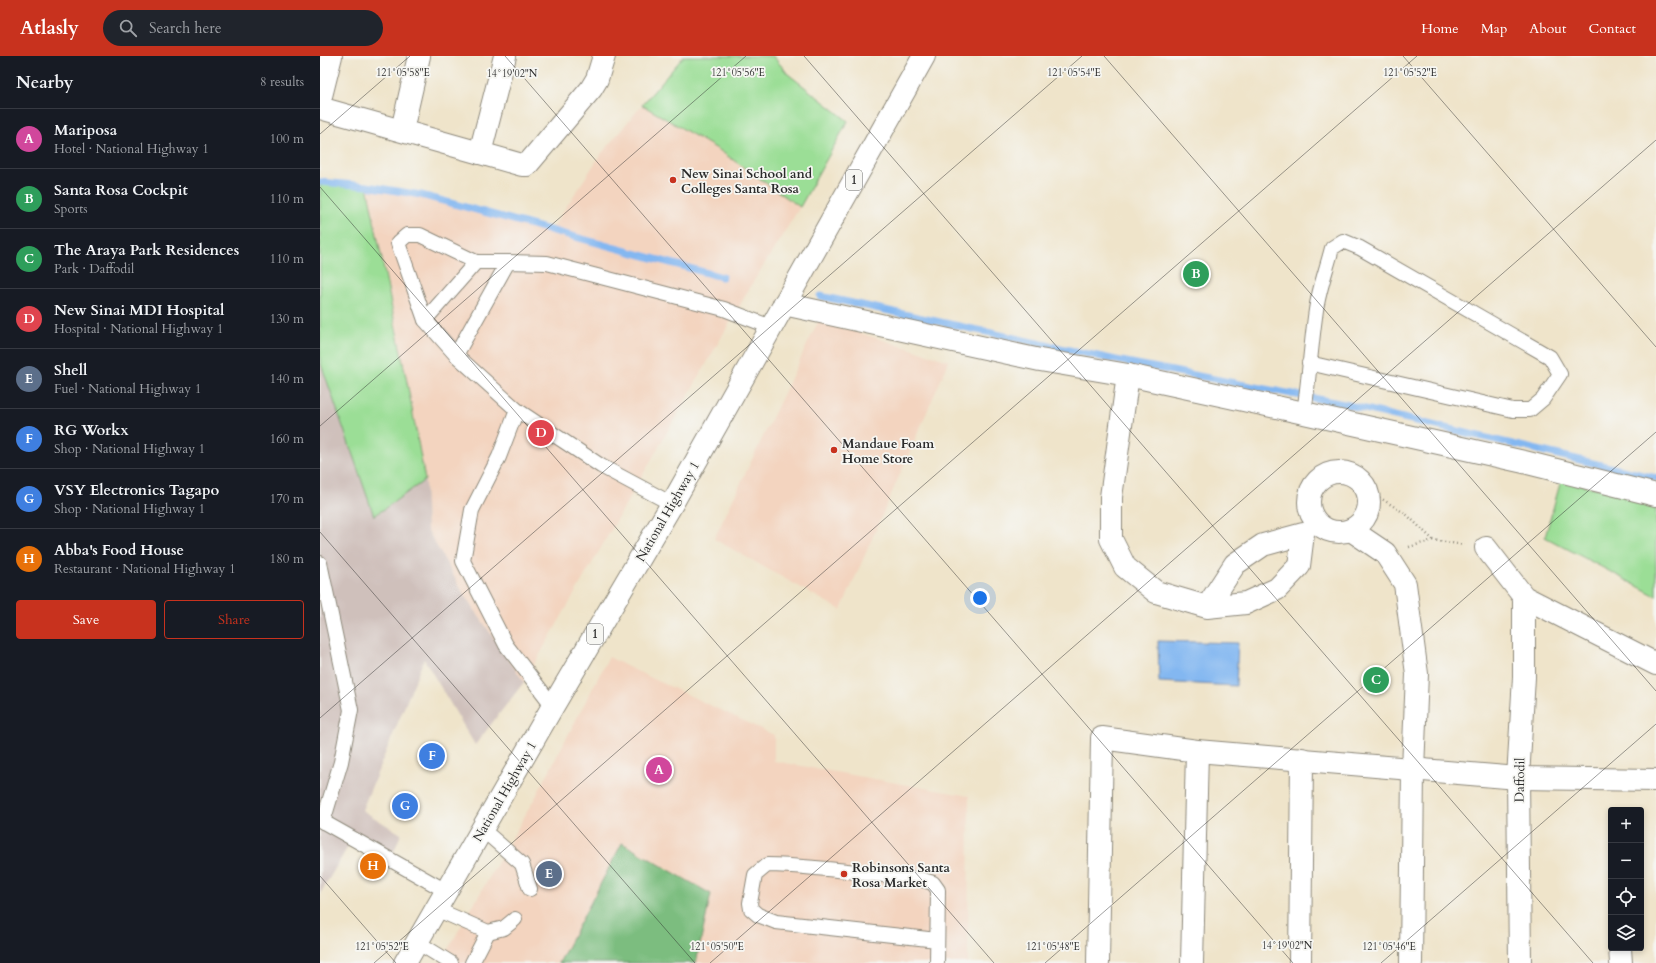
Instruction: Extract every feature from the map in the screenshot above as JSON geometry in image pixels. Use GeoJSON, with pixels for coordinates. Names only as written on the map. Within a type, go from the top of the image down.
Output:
{"type":"FeatureCollection","features":[{"type":"Feature","properties":{"kind":"main road"},"geometry":{"type":"LineString","coordinates":[[320,100],[331,56]]}},
{"type":"Feature","properties":{"kind":"main road"},"geometry":{"type":"LineString","coordinates":[[402,130],[419,56]]}},
{"type":"Feature","properties":{"kind":"main road"},"geometry":{"type":"LineString","coordinates":[[480,153],[505,56]]}},
{"type":"Feature","properties":{"kind":"main road"},"geometry":{"type":"LineString","coordinates":[[320,108],[522,165],[527,164],[597,79],[604,56]]}},
{"type":"Feature","properties":{"kind":"main road","name":"National Highway 1"},"geometry":{"type":"LineString","coordinates":[[405,963],[553,706],[672,504],[924,56]]}},
{"type":"Feature","properties":{"kind":"main road"},"geometry":{"type":"LineString","coordinates":[[784,304],[1040,360],[1128,375],[1306,401],[1524,462],[1656,495]]}},
{"type":"Feature","properties":{"kind":"main road"},"geometry":{"type":"LineString","coordinates":[[1128,375],[1111,497],[1111,540],[1125,567],[1156,592],[1207,608],[1246,604],[1277,589],[1298,566],[1309,527],[1309,500],[1314,486],[1324,475],[1333,472],[1343,472],[1352,475],[1360,481],[1366,489],[1369,498],[1368,508],[1365,517],[1359,525],[1350,530],[1341,532],[1322,526],[1309,527],[1263,545],[1235,564],[1207,608]]}},
{"type":"Feature","properties":{"kind":"main road"},"geometry":{"type":"LineString","coordinates":[[1350,530],[1385,553],[1405,584],[1417,674],[1413,768],[1411,963]]}},
{"type":"Feature","properties":{"kind":"main road"},"geometry":{"type":"LineString","coordinates":[[1486,548],[1524,597],[1656,664]]}},
{"type":"Feature","properties":{"kind":"main road","name":"Daffodil"},"geometry":{"type":"LineString","coordinates":[[1520,963],[1518,778],[1524,677],[1524,597]]}},
{"type":"Feature","properties":{"kind":"main road"},"geometry":{"type":"LineString","coordinates":[[1098,963],[1102,738],[1197,751],[1518,778],[1656,780]]}},
{"type":"Feature","properties":{"kind":"main road"},"geometry":{"type":"LineString","coordinates":[[1192,963],[1197,751]]}},
{"type":"Feature","properties":{"kind":"main road"},"geometry":{"type":"LineString","coordinates":[[1300,963],[1302,759]]}},
{"type":"Feature","properties":{"kind":"main road"},"geometry":{"type":"LineString","coordinates":[[1620,951],[1621,963]]}},
{"type":"Feature","properties":{"kind":"lane"},"geometry":{"type":"LineString","coordinates":[[672,504],[601,466],[517,410],[456,356],[425,320],[398,243],[407,235],[420,235],[476,262],[547,263],[724,309],[771,328]]}},
{"type":"Feature","properties":{"kind":"lane"},"geometry":{"type":"LineString","coordinates":[[1306,401],[1309,363],[1316,308],[1332,248],[1343,241],[1360,248],[1550,357],[1560,374],[1543,399],[1530,410],[1513,410],[1309,363]]}},
{"type":"Feature","properties":{"kind":"lane"},"geometry":{"type":"LineString","coordinates":[[425,320],[476,262]]}},
{"type":"Feature","properties":{"kind":"lane"},"geometry":{"type":"LineString","coordinates":[[456,356],[508,262]]}},
{"type":"Feature","properties":{"kind":"lane"},"geometry":{"type":"LineString","coordinates":[[517,410],[498,458],[472,510],[463,562],[506,645],[553,706]]}},
{"type":"Feature","properties":{"kind":"lane"},"geometry":{"type":"LineString","coordinates":[[320,563],[351,710],[341,762],[322,821],[488,932],[504,928],[515,919]]}},
{"type":"Feature","properties":{"kind":"lane"},"geometry":{"type":"LineString","coordinates":[[482,829],[522,864],[530,889]]}},
{"type":"Feature","properties":{"kind":"lane"},"geometry":{"type":"LineString","coordinates":[[937,940],[776,922],[758,915],[752,909],[750,903],[755,875],[767,865],[776,865],[913,878],[933,883],[938,890],[937,963]]}},
{"type":"Feature","properties":{"kind":"lane"},"geometry":{"type":"LineString","coordinates":[[472,963],[488,932]]}},
{"type":"Feature","properties":{"kind":"lane"},"geometry":{"type":"LineString","coordinates":[[417,942],[450,963]]}},
{"type":"Feature","properties":{"kind":"path"},"geometry":{"type":"LineString","coordinates":[[1366,489],[1406,514],[1433,540],[1486,548]]}},
{"type":"Feature","properties":{"kind":"shaded area"},"geometry":{"type":"Polygon","coordinates":[[[642,105],[719,150],[800,207],[752,284],[524,682],[465,596],[427,529],[425,480],[408,387],[367,186],[421,195],[551,230],[601,154],[642,105]]]}},
{"type":"Feature","properties":{"kind":"shaded area","name":"Mandaue Foam Home Store"},"geometry":{"type":"Polygon","coordinates":[[[819,320],[949,361],[841,610],[714,539],[819,320]]]}},
{"type":"Feature","properties":{"kind":"shaded area"},"geometry":{"type":"Polygon","coordinates":[[[320,361],[374,516],[425,480],[427,529],[465,596],[524,682],[475,745],[424,659],[362,810],[401,834],[389,864],[349,845],[320,894],[320,361]]]}},
{"type":"Feature","properties":{"kind":"shaded area"},"geometry":{"type":"Polygon","coordinates":[[[609,657],[774,735],[774,761],[969,796],[968,963],[440,963],[535,798],[609,657]]]}},
{"type":"Feature","properties":{"kind":"green space"},"geometry":{"type":"Polygon","coordinates":[[[684,56],[773,56],[788,74],[848,121],[800,207],[719,150],[642,105],[684,56]]]}},
{"type":"Feature","properties":{"kind":"green space"},"geometry":{"type":"Polygon","coordinates":[[[320,182],[367,186],[408,387],[425,480],[374,516],[320,361],[320,182]]]}},
{"type":"Feature","properties":{"kind":"green space"},"geometry":{"type":"Polygon","coordinates":[[[1561,480],[1656,502],[1656,596],[1545,537],[1561,480]]]}},
{"type":"Feature","properties":{"kind":"green space"},"geometry":{"type":"Polygon","coordinates":[[[622,843],[711,894],[696,963],[559,963],[622,843]]]}},
{"type":"Feature","properties":{"kind":"water"},"geometry":{"type":"Polygon","coordinates":[[[1158,641],[1238,643],[1236,686],[1159,682],[1158,641]]]}},
{"type":"Feature","properties":{"kind":"waterway"},"geometry":{"type":"LineString","coordinates":[[320,182],[367,186],[421,195],[722,277]]}},
{"type":"Feature","properties":{"kind":"waterway"},"geometry":{"type":"LineString","coordinates":[[820,296],[1116,360],[1344,404],[1656,478]]}},
{"type":"Feature","properties":{"kind":"place","name":"New Sinai School and Colleges Santa Rosa"},"geometry":{"type":"Point","coordinates":[673,180]}},
{"type":"Feature","properties":{"kind":"place","name":"Santa Rosa Cockpit"},"geometry":{"type":"Point","coordinates":[1196,274]}},
{"type":"Feature","properties":{"kind":"place","name":"New Sinai MDI Hospital"},"geometry":{"type":"Point","coordinates":[541,433]}},
{"type":"Feature","properties":{"kind":"place","name":"Mandaue Foam Home Store"},"geometry":{"type":"Point","coordinates":[834,450]}},
{"type":"Feature","properties":{"kind":"place","name":"The Araya Park Residences"},"geometry":{"type":"Point","coordinates":[1376,680]}},
{"type":"Feature","properties":{"kind":"place","name":"RG Workx"},"geometry":{"type":"Point","coordinates":[432,756]}},
{"type":"Feature","properties":{"kind":"place","name":"Mariposa"},"geometry":{"type":"Point","coordinates":[659,770]}},
{"type":"Feature","properties":{"kind":"place","name":"VSY Electronics Tagapo"},"geometry":{"type":"Point","coordinates":[405,806]}},
{"type":"Feature","properties":{"kind":"place","name":"Abba's Food House"},"geometry":{"type":"Point","coordinates":[373,866]}},
{"type":"Feature","properties":{"kind":"place","name":"Shell"},"geometry":{"type":"Point","coordinates":[549,874]}},
{"type":"Feature","properties":{"kind":"place","name":"Robinsons Santa Rosa Market"},"geometry":{"type":"Point","coordinates":[844,874]}}]}
